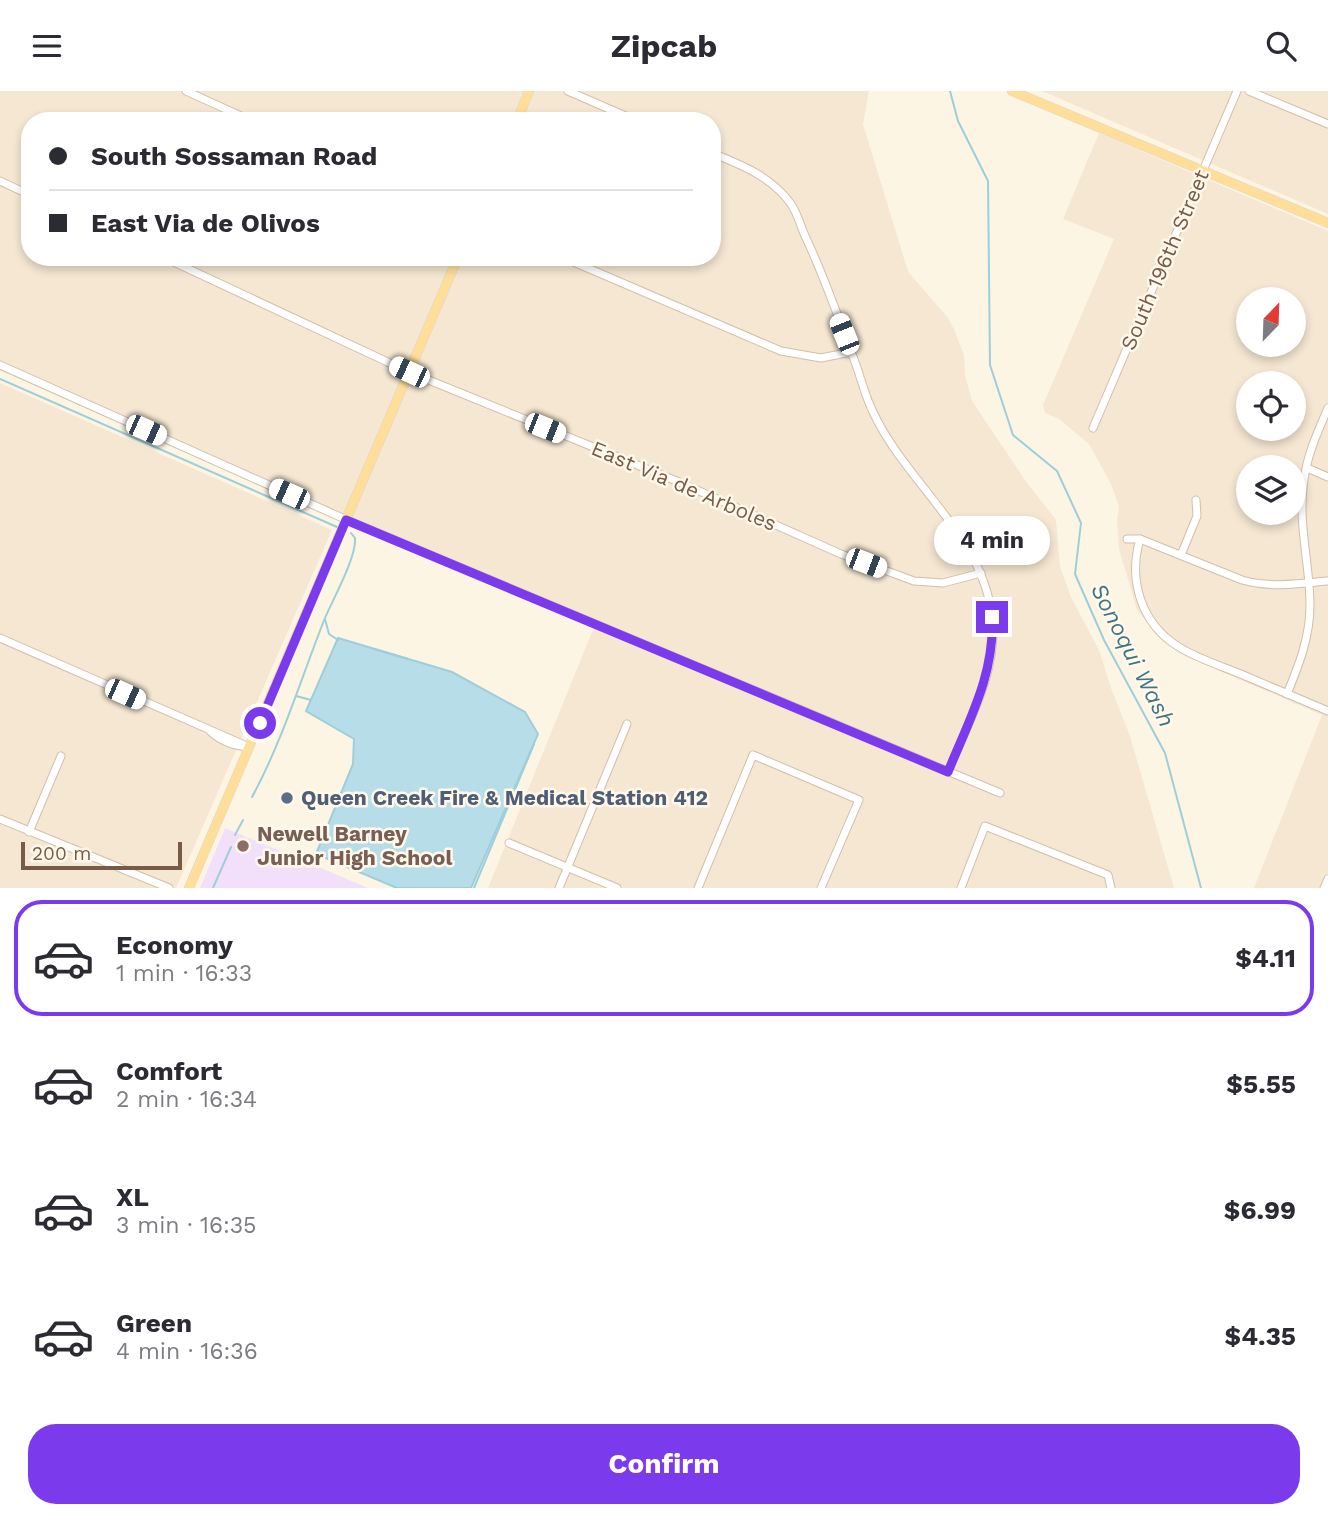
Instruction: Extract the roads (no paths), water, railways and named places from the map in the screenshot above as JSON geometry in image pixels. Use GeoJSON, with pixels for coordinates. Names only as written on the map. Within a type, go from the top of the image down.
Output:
{"type":"FeatureCollection","features":[{"type":"Feature","properties":{"kind":"main road"},"geometry":{"type":"LineString","coordinates":[[521,112],[530,91]]}},
{"type":"Feature","properties":{"kind":"main road"},"geometry":{"type":"LineString","coordinates":[[1012,91],[1328,223]]}},
{"type":"Feature","properties":{"kind":"main road"},"geometry":{"type":"LineString","coordinates":[[189,888],[454,266]]}},
{"type":"Feature","properties":{"kind":"street"},"geometry":{"type":"LineString","coordinates":[[186,91],[232,112]]}},
{"type":"Feature","properties":{"kind":"street"},"geometry":{"type":"LineString","coordinates":[[568,91],[616,112]]}},
{"type":"Feature","properties":{"kind":"street","name":"South 196th Street"},"geometry":{"type":"LineString","coordinates":[[1093,428],[1237,91]]}},
{"type":"Feature","properties":{"kind":"street"},"geometry":{"type":"LineString","coordinates":[[1249,91],[1328,124]]}},
{"type":"Feature","properties":{"kind":"street"},"geometry":{"type":"LineString","coordinates":[[721,157],[765,179],[792,205],[819,265],[873,412],[908,467],[961,535],[981,573],[989,596],[992,617],[990,665],[986,681],[948,772]]}},
{"type":"Feature","properties":{"kind":"street"},"geometry":{"type":"LineString","coordinates":[[0,181],[21,191]]}},
{"type":"Feature","properties":{"kind":"street","name":"East Via de Arboles"},"geometry":{"type":"LineString","coordinates":[[182,266],[409,372],[679,482],[841,554],[914,581],[943,583],[981,573]]}},
{"type":"Feature","properties":{"kind":"street"},"geometry":{"type":"LineString","coordinates":[[583,266],[781,351],[821,358],[851,352]]}},
{"type":"Feature","properties":{"kind":"street"},"geometry":{"type":"LineString","coordinates":[[0,365],[346,520],[1000,793]]}},
{"type":"Feature","properties":{"kind":"street"},"geometry":{"type":"LineString","coordinates":[[1287,694],[1305,647],[1310,618],[1302,503],[1307,468],[1315,438],[1328,408]]}},
{"type":"Feature","properties":{"kind":"street"},"geometry":{"type":"LineString","coordinates":[[1307,468],[1328,477]]}},
{"type":"Feature","properties":{"kind":"street"},"geometry":{"type":"LineString","coordinates":[[1181,555],[1197,516],[1196,500]]}},
{"type":"Feature","properties":{"kind":"street"},"geometry":{"type":"LineString","coordinates":[[1127,539],[1140,539],[1258,585],[1327,581]]}},
{"type":"Feature","properties":{"kind":"street"},"geometry":{"type":"LineString","coordinates":[[1140,539],[1135,561],[1137,589],[1141,603],[1154,626],[1179,647],[1328,711]]}},
{"type":"Feature","properties":{"kind":"street"},"geometry":{"type":"LineString","coordinates":[[0,638],[211,732],[219,739],[235,746],[249,747]]}},
{"type":"Feature","properties":{"kind":"street"},"geometry":{"type":"LineString","coordinates":[[559,888],[627,724]]}},
{"type":"Feature","properties":{"kind":"street"},"geometry":{"type":"LineString","coordinates":[[698,888],[753,755],[859,800],[821,888]]}},
{"type":"Feature","properties":{"kind":"street"},"geometry":{"type":"LineString","coordinates":[[29,832],[61,756]]}},
{"type":"Feature","properties":{"kind":"street"},"geometry":{"type":"LineString","coordinates":[[0,819],[169,888]]}},
{"type":"Feature","properties":{"kind":"street"},"geometry":{"type":"LineString","coordinates":[[961,888],[985,826],[1108,875],[1111,888]]}},
{"type":"Feature","properties":{"kind":"street"},"geometry":{"type":"LineString","coordinates":[[509,843],[617,888]]}},
{"type":"Feature","properties":{"kind":"street"},"geometry":{"type":"LineString","coordinates":[[1324,888],[1328,879]]}},
{"type":"Feature","properties":{"kind":"water"},"geometry":{"type":"Polygon","coordinates":[[[338,638],[452,672],[525,712],[538,734],[471,888],[397,888],[316,854],[353,764],[354,739],[306,711],[338,638]]]}},
{"type":"Feature","properties":{"kind":"waterway","name":"Sonoqui Wash"},"geometry":{"type":"LineString","coordinates":[[950,91],[958,121],[988,181],[990,365],[1013,435],[1057,471],[1081,523],[1075,574],[1104,640],[1165,753],[1201,888]]}},
{"type":"Feature","properties":{"kind":"waterway"},"geometry":{"type":"LineString","coordinates":[[0,379],[337,527]]}},
{"type":"Feature","properties":{"kind":"waterway"},"geometry":{"type":"LineString","coordinates":[[252,797],[273,753],[348,566],[355,546],[355,538],[351,533]]}},
{"type":"Feature","properties":{"kind":"waterway"},"geometry":{"type":"LineString","coordinates":[[325,619],[329,634],[338,640]]}},
{"type":"Feature","properties":{"kind":"waterway"},"geometry":{"type":"LineString","coordinates":[[374,649],[408,659]]}},
{"type":"Feature","properties":{"kind":"waterway"},"geometry":{"type":"LineString","coordinates":[[296,696],[311,700]]}},
{"type":"Feature","properties":{"kind":"waterway"},"geometry":{"type":"LineString","coordinates":[[474,888],[534,744]]}},
{"type":"Feature","properties":{"kind":"waterway"},"geometry":{"type":"LineString","coordinates":[[235,835],[243,820]]}},
{"type":"Feature","properties":{"kind":"waterway"},"geometry":{"type":"LineString","coordinates":[[213,888],[231,847]]}},
{"type":"Feature","properties":{"kind":"place","name":"Queen Creek Fire & Medical Station 412"},"geometry":{"type":"Point","coordinates":[287,798]}},
{"type":"Feature","properties":{"kind":"place","name":"Newell Barney Junior High School"},"geometry":{"type":"Point","coordinates":[243,846]}}]}
